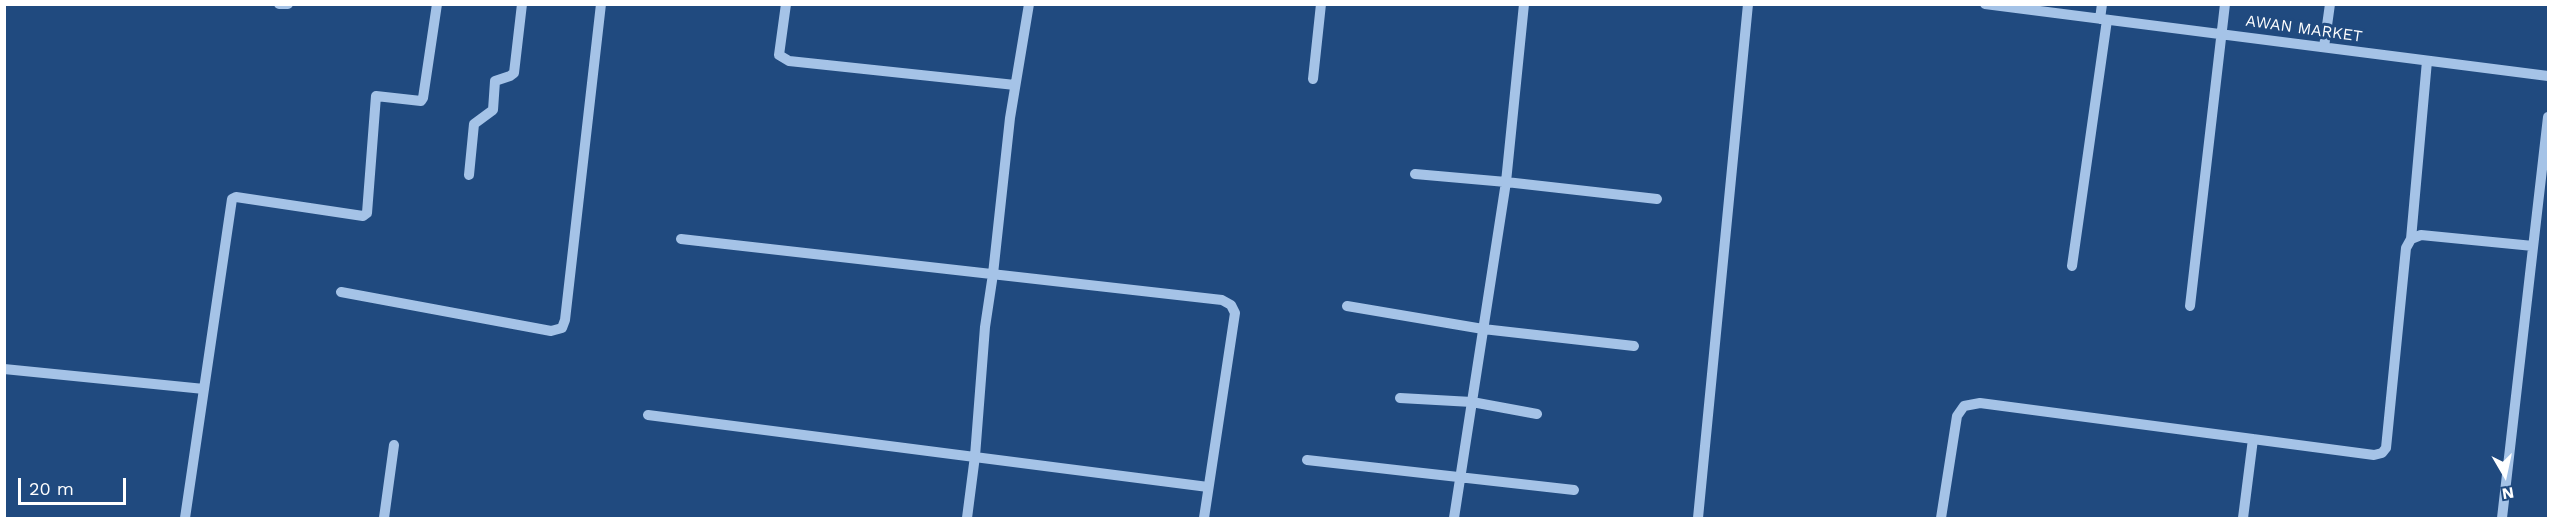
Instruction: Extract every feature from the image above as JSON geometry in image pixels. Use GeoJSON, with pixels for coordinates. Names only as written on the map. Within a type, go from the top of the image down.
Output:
{"type":"FeatureCollection","features":[{"type":"Feature","properties":{"kind":"street"},"geometry":{"type":"LineString","coordinates":[[279,4],[288,4]]}},
{"type":"Feature","properties":{"kind":"street"},"geometry":{"type":"LineString","coordinates":[[185,519],[232,199],[236,197],[363,216],[367,213],[376,96],[421,101],[423,98],[437,4]]}},
{"type":"Feature","properties":{"kind":"street"},"geometry":{"type":"LineString","coordinates":[[469,175],[474,124],[493,110],[495,81],[514,73],[522,4]]}},
{"type":"Feature","properties":{"kind":"street"},"geometry":{"type":"LineString","coordinates":[[341,292],[550,331],[562,328],[566,320],[601,4]]}},
{"type":"Feature","properties":{"kind":"street"},"geometry":{"type":"LineString","coordinates":[[786,4],[779,55],[789,61],[1015,85]]}},
{"type":"Feature","properties":{"kind":"street"},"geometry":{"type":"LineString","coordinates":[[967,519],[975,456],[983,346],[1015,85],[1029,4]]}},
{"type":"Feature","properties":{"kind":"street"},"geometry":{"type":"LineString","coordinates":[[1312,79],[1321,4]]}},
{"type":"Feature","properties":{"kind":"street"},"geometry":{"type":"LineString","coordinates":[[1454,519],[1506,182],[1524,4]]}},
{"type":"Feature","properties":{"kind":"street"},"geometry":{"type":"LineString","coordinates":[[1698,519],[1748,4]]}},
{"type":"Feature","properties":{"kind":"street","name":"AWAN MARKET"},"geometry":{"type":"LineString","coordinates":[[1984,4],[2548,76]]}},
{"type":"Feature","properties":{"kind":"street"},"geometry":{"type":"LineString","coordinates":[[2072,266],[2104,20],[2102,4]]}},
{"type":"Feature","properties":{"kind":"street"},"geometry":{"type":"LineString","coordinates":[[2190,306],[2225,4]]}},
{"type":"Feature","properties":{"kind":"street"},"geometry":{"type":"LineString","coordinates":[[2324,47],[2330,4]]}},
{"type":"Feature","properties":{"kind":"street"},"geometry":{"type":"LineString","coordinates":[[1941,519],[1956,416],[1964,406],[1980,403],[2374,455],[2382,453],[2386,448],[2406,248],[2411,239],[2427,61]]}},
{"type":"Feature","properties":{"kind":"street"},"geometry":{"type":"LineString","coordinates":[[2502,519],[2548,117]]}},
{"type":"Feature","properties":{"kind":"street"},"geometry":{"type":"LineString","coordinates":[[1415,174],[1657,199]]}},
{"type":"Feature","properties":{"kind":"street"},"geometry":{"type":"LineString","coordinates":[[2411,239],[2421,235],[2533,246]]}},
{"type":"Feature","properties":{"kind":"street"},"geometry":{"type":"LineString","coordinates":[[681,239],[1222,300],[1231,305],[1235,313],[1204,519]]}},
{"type":"Feature","properties":{"kind":"street"},"geometry":{"type":"LineString","coordinates":[[1347,306],[1483,329],[1634,346]]}},
{"type":"Feature","properties":{"kind":"street"},"geometry":{"type":"LineString","coordinates":[[4,369],[204,389]]}},
{"type":"Feature","properties":{"kind":"street"},"geometry":{"type":"LineString","coordinates":[[1400,398],[1472,402],[1538,414]]}},
{"type":"Feature","properties":{"kind":"street"},"geometry":{"type":"LineString","coordinates":[[648,415],[1208,487]]}},
{"type":"Feature","properties":{"kind":"street"},"geometry":{"type":"LineString","coordinates":[[2243,519],[2253,439]]}},
{"type":"Feature","properties":{"kind":"street"},"geometry":{"type":"LineString","coordinates":[[384,519],[394,445]]}},
{"type":"Feature","properties":{"kind":"street"},"geometry":{"type":"LineString","coordinates":[[1307,460],[1574,490]]}}]}
